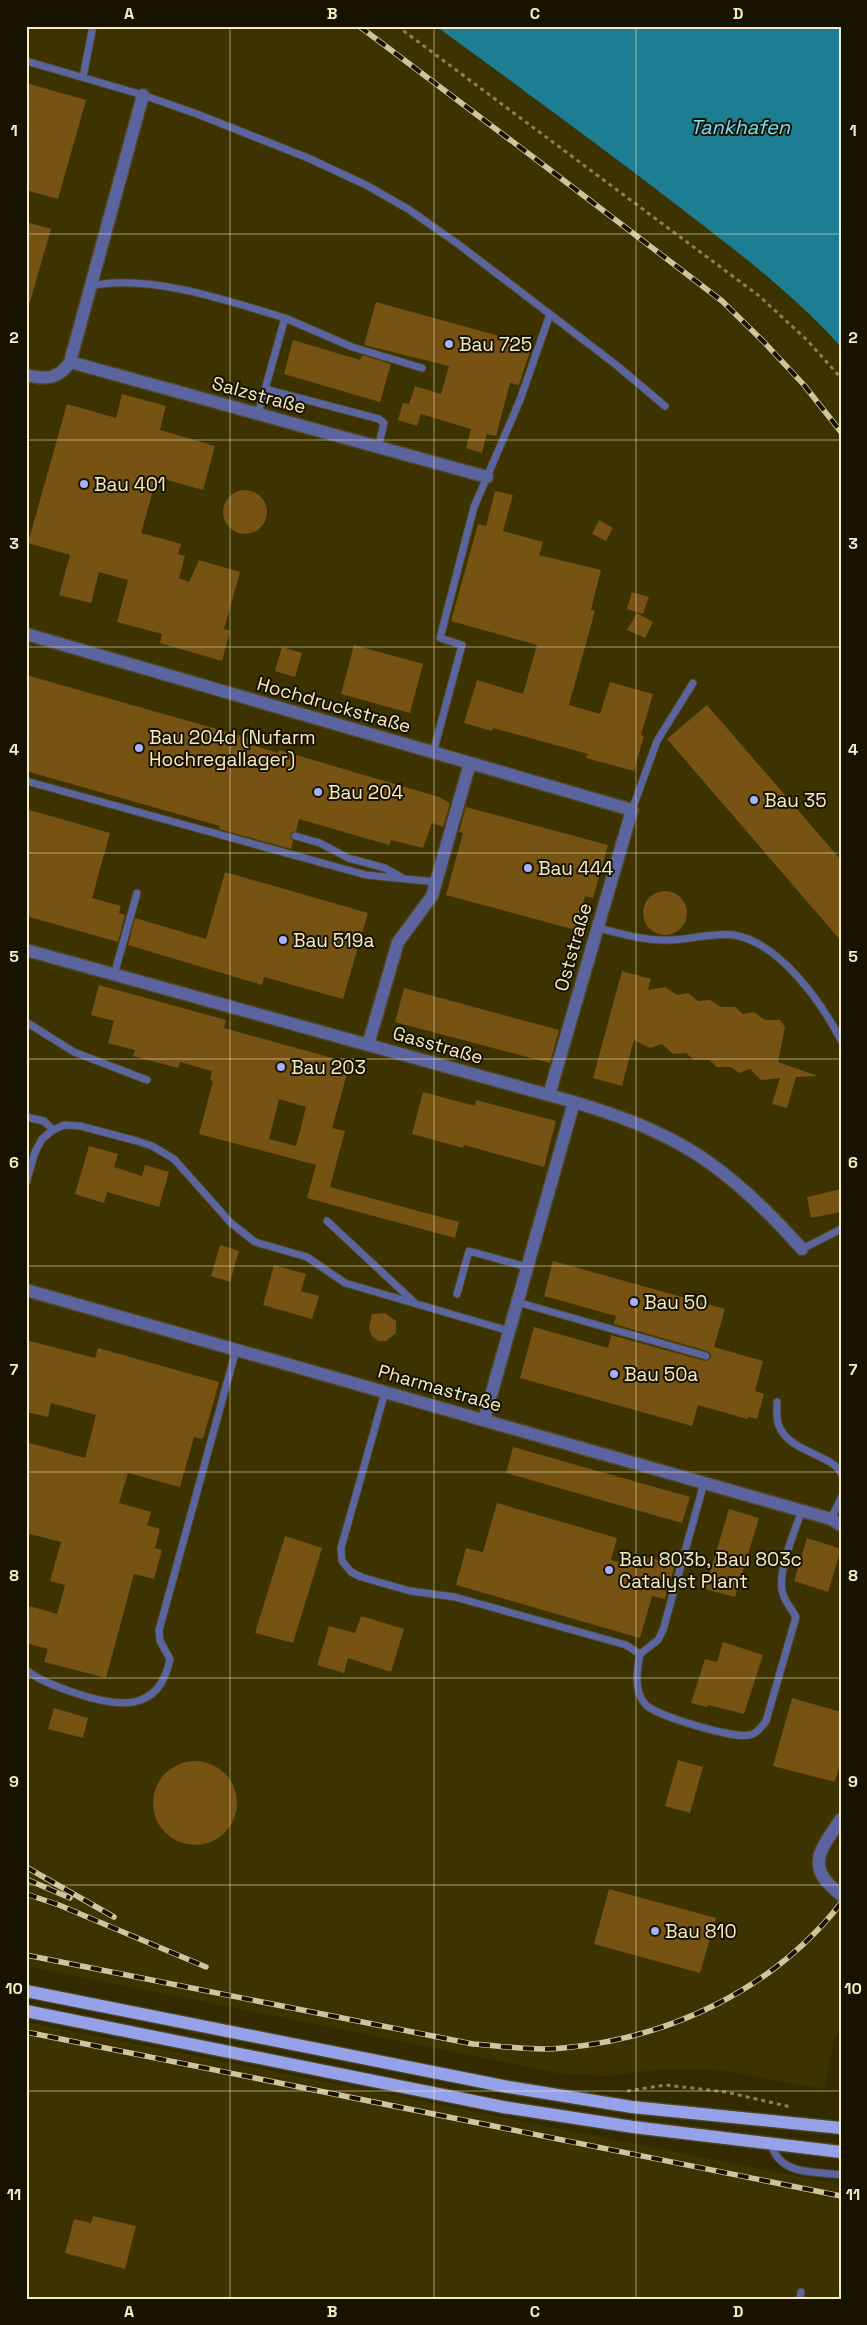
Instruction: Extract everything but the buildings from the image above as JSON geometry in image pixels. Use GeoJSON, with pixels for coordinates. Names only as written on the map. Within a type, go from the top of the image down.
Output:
{"type":"FeatureCollection","features":[{"type":"Feature","properties":{"kind":"main road"},"geometry":{"type":"LineString","coordinates":[[26,1991],[517,2089],[632,2107],[841,2128]]}},
{"type":"Feature","properties":{"kind":"main road"},"geometry":{"type":"LineString","coordinates":[[26,2011],[503,2107],[632,2127],[841,2152]]}},
{"type":"Feature","properties":{"kind":"street"},"geometry":{"type":"LineString","coordinates":[[26,375],[36,378],[52,378],[63,372],[70,362],[143,95]]}},
{"type":"Feature","properties":{"kind":"street","name":"Salzstraße"},"geometry":{"type":"LineString","coordinates":[[70,362],[487,477]]}},
{"type":"Feature","properties":{"kind":"street","name":"Hochdruckstraße"},"geometry":{"type":"LineString","coordinates":[[26,634],[632,810]]}},
{"type":"Feature","properties":{"kind":"street"},"geometry":{"type":"LineString","coordinates":[[368,1045],[398,942],[432,896],[470,763]]}},
{"type":"Feature","properties":{"kind":"street","name":"Oststraße"},"geometry":{"type":"LineString","coordinates":[[549,1095],[632,810]]}},
{"type":"Feature","properties":{"kind":"street","name":"Gasstraße"},"geometry":{"type":"LineString","coordinates":[[26,950],[574,1102],[627,1119],[662,1134],[695,1153],[729,1178],[763,1208],[802,1249]]}},
{"type":"Feature","properties":{"kind":"street"},"geometry":{"type":"LineString","coordinates":[[484,1420],[574,1102]]}},
{"type":"Feature","properties":{"kind":"street","name":"Pharmastraße"},"geometry":{"type":"LineString","coordinates":[[26,1290],[802,1510],[836,1522]]}},
{"type":"Feature","properties":{"kind":"street"},"geometry":{"type":"LineString","coordinates":[[841,1818],[819,1855],[819,1867],[824,1879],[841,1895]]}},
{"type":"Feature","properties":{"kind":"lane"},"geometry":{"type":"LineString","coordinates":[[83,77],[93,26]]}},
{"type":"Feature","properties":{"kind":"lane"},"geometry":{"type":"LineString","coordinates":[[26,61],[143,95],[308,158],[366,185],[408,209],[550,314],[615,364],[665,406]]}},
{"type":"Feature","properties":{"kind":"lane"},"geometry":{"type":"LineString","coordinates":[[90,286],[108,282],[131,282],[159,286],[250,307],[285,318],[352,347],[422,368]]}},
{"type":"Feature","properties":{"kind":"lane"},"geometry":{"type":"LineString","coordinates":[[433,753],[462,645],[440,638],[474,507],[520,400],[550,314]]}},
{"type":"Feature","properties":{"kind":"lane"},"geometry":{"type":"LineString","coordinates":[[258,414],[285,318]]}},
{"type":"Feature","properties":{"kind":"lane"},"geometry":{"type":"LineString","coordinates":[[265,388],[379,419],[384,423],[384,427],[378,448]]}},
{"type":"Feature","properties":{"kind":"lane"},"geometry":{"type":"LineString","coordinates":[[632,810],[657,741],[693,683]]}},
{"type":"Feature","properties":{"kind":"lane"},"geometry":{"type":"LineString","coordinates":[[26,781],[366,875],[436,882]]}},
{"type":"Feature","properties":{"kind":"lane"},"geometry":{"type":"LineString","coordinates":[[295,836],[320,843],[348,858],[385,868],[406,880]]}},
{"type":"Feature","properties":{"kind":"lane"},"geometry":{"type":"LineString","coordinates":[[114,975],[137,893]]}},
{"type":"Feature","properties":{"kind":"lane"},"geometry":{"type":"LineString","coordinates":[[598,928],[649,940],[672,940],[703,935],[735,935],[758,944],[783,962],[804,982],[829,1017],[841,1040]]}},
{"type":"Feature","properties":{"kind":"lane"},"geometry":{"type":"LineString","coordinates":[[26,1022],[74,1052],[147,1080]]}},
{"type":"Feature","properties":{"kind":"lane"},"geometry":{"type":"LineString","coordinates":[[26,1117],[44,1121],[53,1130]]}},
{"type":"Feature","properties":{"kind":"lane"},"geometry":{"type":"LineString","coordinates":[[26,1183],[35,1152],[42,1139],[53,1130],[64,1125],[80,1126],[152,1146],[174,1159],[231,1224],[256,1242],[307,1257],[345,1283],[509,1331]]}},
{"type":"Feature","properties":{"kind":"lane"},"geometry":{"type":"LineString","coordinates":[[326,1222],[416,1304]]}},
{"type":"Feature","properties":{"kind":"lane"},"geometry":{"type":"LineString","coordinates":[[802,1249],[841,1229]]}},
{"type":"Feature","properties":{"kind":"lane"},"geometry":{"type":"LineString","coordinates":[[457,1294],[469,1251],[527,1267]]}},
{"type":"Feature","properties":{"kind":"lane"},"geometry":{"type":"LineString","coordinates":[[517,1302],[706,1356]]}},
{"type":"Feature","properties":{"kind":"lane"},"geometry":{"type":"LineString","coordinates":[[26,1670],[36,1678],[64,1689],[97,1700],[119,1704],[134,1703],[148,1697],[157,1689],[164,1678],[170,1659],[160,1641],[159,1630],[236,1350]]}},
{"type":"Feature","properties":{"kind":"lane"},"geometry":{"type":"LineString","coordinates":[[385,1392],[341,1548],[342,1561],[352,1572],[361,1577],[410,1591],[455,1597],[626,1645],[640,1654]]}},
{"type":"Feature","properties":{"kind":"lane"},"geometry":{"type":"LineString","coordinates":[[777,1402],[778,1424],[783,1434],[802,1449],[831,1463],[841,1473]]}},
{"type":"Feature","properties":{"kind":"lane"},"geometry":{"type":"LineString","coordinates":[[704,1483],[663,1630],[658,1640],[640,1654],[636,1673],[638,1690],[646,1704],[657,1712],[738,1736],[750,1735],[760,1730],[766,1721],[796,1617],[792,1607],[783,1595],[780,1580],[802,1510]]}},
{"type":"Feature","properties":{"kind":"lane"},"geometry":{"type":"LineString","coordinates":[[836,1522],[841,1498]]}},
{"type":"Feature","properties":{"kind":"lane"},"geometry":{"type":"LineString","coordinates":[[771,2143],[777,2159],[790,2168],[841,2175]]}},
{"type":"Feature","properties":{"kind":"path"},"geometry":{"type":"LineString","coordinates":[[398,26],[758,295],[807,340],[841,378]]}},
{"type":"Feature","properties":{"kind":"path"},"geometry":{"type":"LineString","coordinates":[[621,2090],[666,2085],[726,2092],[796,2108]]}},
{"type":"Feature","properties":{"kind":"shaded area"},"geometry":{"type":"Polygon","coordinates":[[[26,26],[436,26],[658,190],[770,277],[821,325],[841,347],[841,2036],[835,2036],[824,2089],[717,2070],[663,2069],[608,2076],[562,2074],[26,1966],[26,26]]]}},
{"type":"Feature","properties":{"kind":"shaded area"},"geometry":{"type":"Polygon","coordinates":[[[26,2022],[841,2185],[841,2299],[26,2299],[26,2022]]]}},
{"type":"Feature","properties":{"kind":"water","name":"Tankhafen"},"geometry":{"type":"Polygon","coordinates":[[[436,26],[841,26],[841,347],[787,293],[728,244],[594,142],[436,26]]]}},
{"type":"Feature","properties":{"kind":"railway"},"geometry":{"type":"LineString","coordinates":[[359,26],[722,301],[804,385],[841,432]]}},
{"type":"Feature","properties":{"kind":"railway"},"geometry":{"type":"LineString","coordinates":[[26,1867],[114,1917]]}},
{"type":"Feature","properties":{"kind":"railway"},"geometry":{"type":"LineString","coordinates":[[26,1879],[70,1898]]}},
{"type":"Feature","properties":{"kind":"railway"},"geometry":{"type":"LineString","coordinates":[[26,1894],[59,1905],[206,1967]]}},
{"type":"Feature","properties":{"kind":"railway"},"geometry":{"type":"LineString","coordinates":[[26,1955],[473,2044],[552,2049],[603,2042],[642,2033],[680,2020],[717,2004],[752,1984],[784,1961],[814,1934],[841,1903]]}},
{"type":"Feature","properties":{"kind":"railway"},"geometry":{"type":"LineString","coordinates":[[26,2032],[841,2196]]}},
{"type":"Feature","properties":{"kind":"place","name":"Bau 725"},"geometry":{"type":"Point","coordinates":[449,344]}},
{"type":"Feature","properties":{"kind":"place","name":"Bau 401"},"geometry":{"type":"Point","coordinates":[84,484]}},
{"type":"Feature","properties":{"kind":"place","name":"Bau 204d (Nufarm Hochregallager)"},"geometry":{"type":"Point","coordinates":[139,748]}},
{"type":"Feature","properties":{"kind":"place","name":"Bau 204"},"geometry":{"type":"Point","coordinates":[318,792]}},
{"type":"Feature","properties":{"kind":"place","name":"Bau 35"},"geometry":{"type":"Point","coordinates":[754,800]}},
{"type":"Feature","properties":{"kind":"place","name":"Bau 444"},"geometry":{"type":"Point","coordinates":[528,868]}},
{"type":"Feature","properties":{"kind":"place","name":"Bau 519a"},"geometry":{"type":"Point","coordinates":[283,940]}},
{"type":"Feature","properties":{"kind":"place","name":"Bau 203"},"geometry":{"type":"Point","coordinates":[281,1067]}},
{"type":"Feature","properties":{"kind":"place","name":"Bau 50"},"geometry":{"type":"Point","coordinates":[634,1302]}},
{"type":"Feature","properties":{"kind":"place","name":"Bau 50a"},"geometry":{"type":"Point","coordinates":[614,1374]}},
{"type":"Feature","properties":{"kind":"place","name":"Bau 803b, Bau 803c Catalyst Plant"},"geometry":{"type":"Point","coordinates":[609,1570]}},
{"type":"Feature","properties":{"kind":"place","name":"Bau 810"},"geometry":{"type":"Point","coordinates":[655,1931]}}]}
